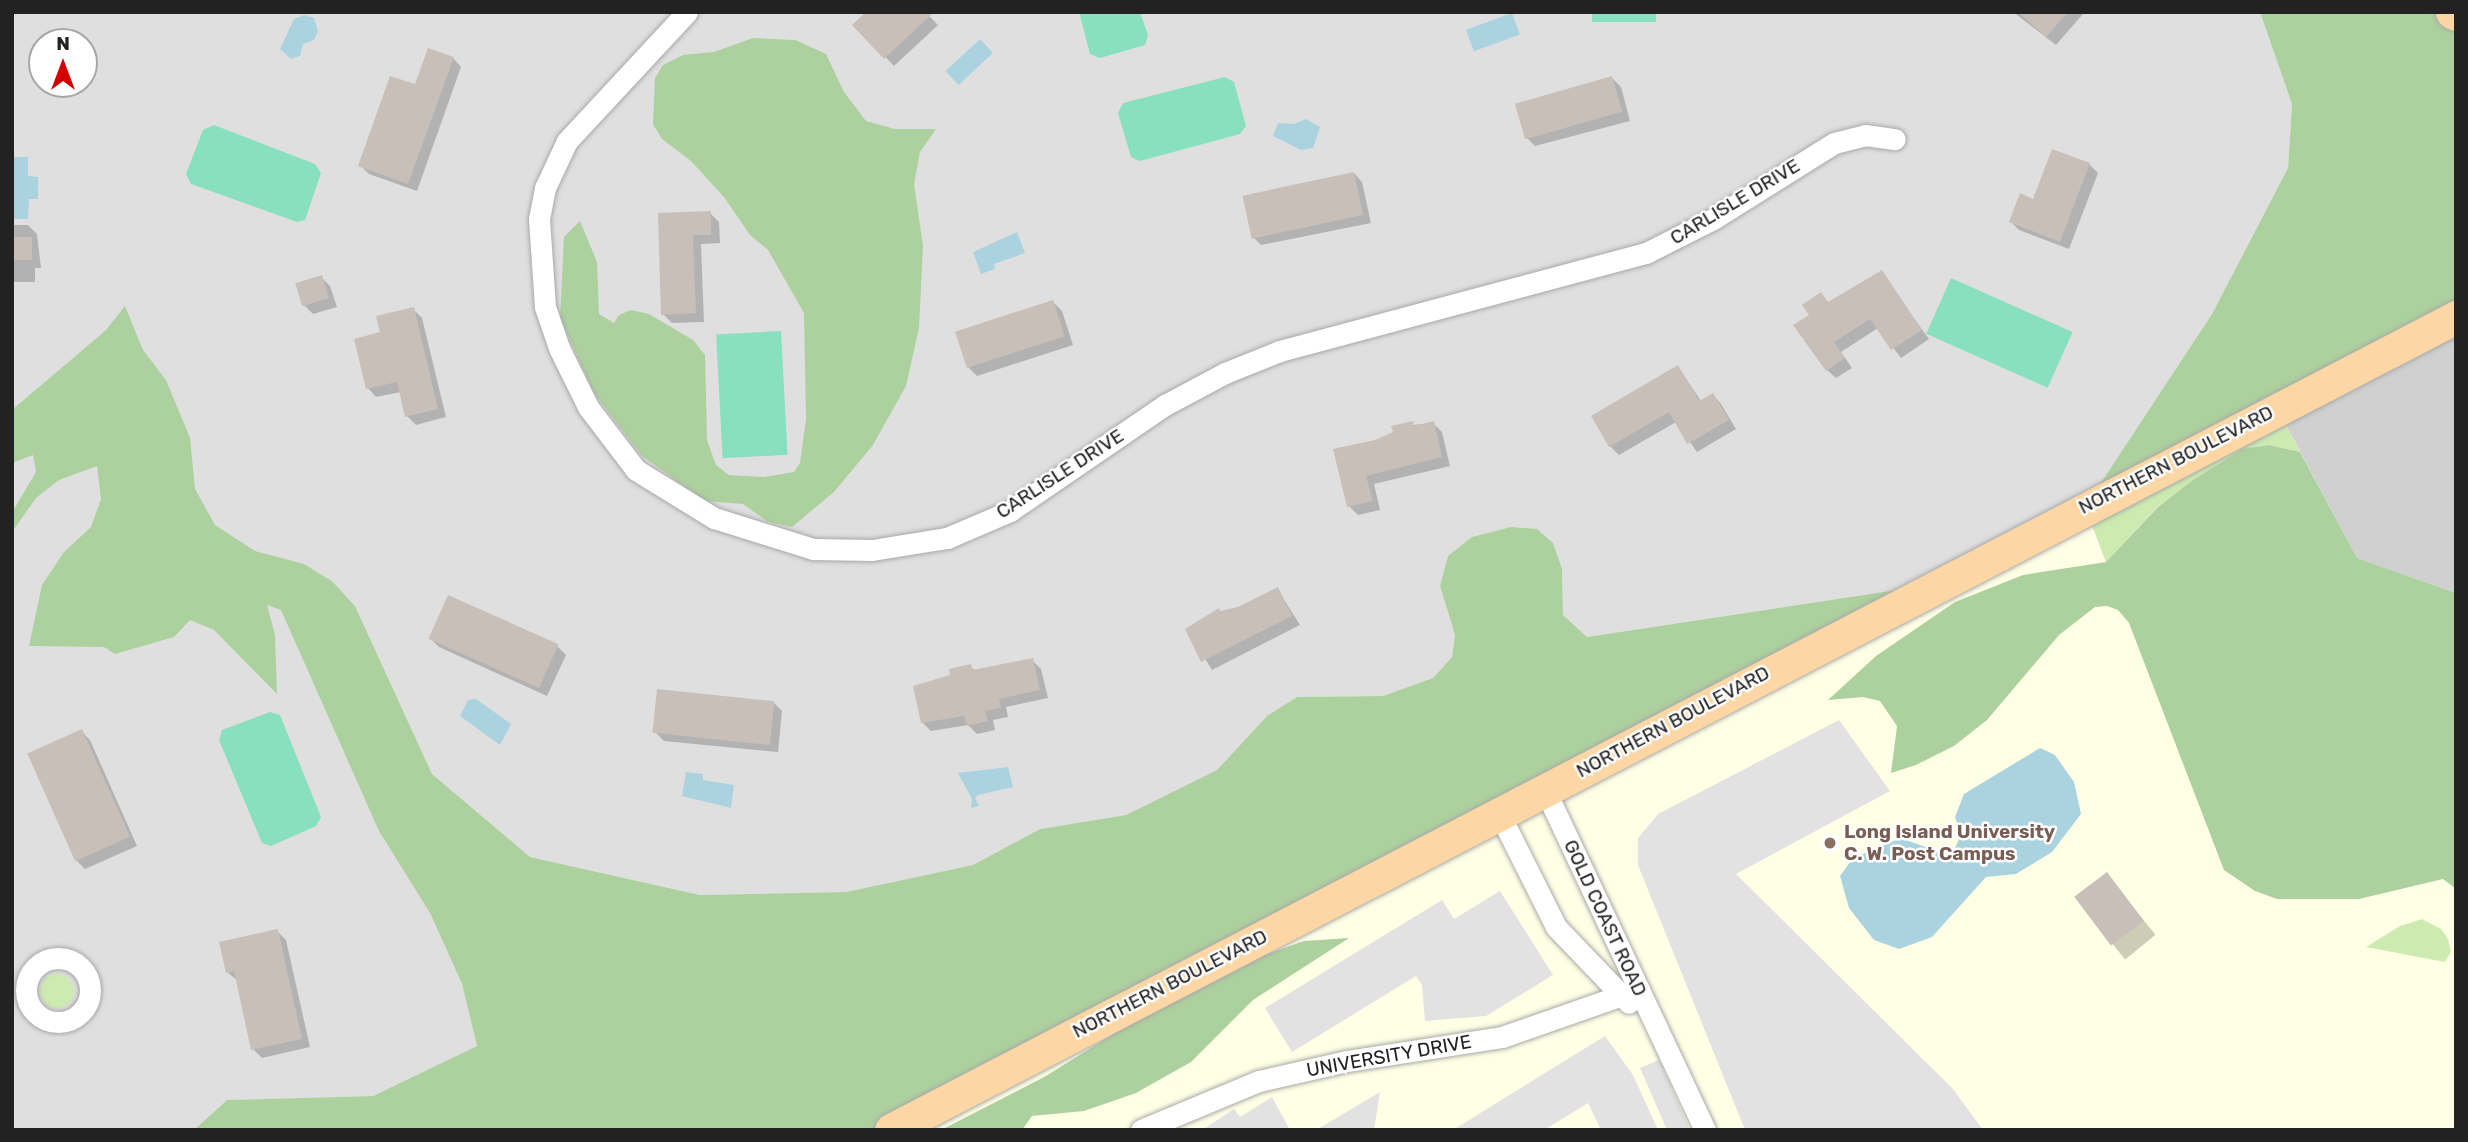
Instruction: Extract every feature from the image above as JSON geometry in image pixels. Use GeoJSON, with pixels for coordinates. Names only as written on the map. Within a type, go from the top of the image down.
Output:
{"type":"FeatureCollection","features":[{"type":"Feature","properties":{"kind":"main road","name":"NORTHERN BOULEVARD"},"geometry":{"type":"LineString","coordinates":[[891,1130],[1546,792],[1691,710],[2456,317]]}},
{"type":"Feature","properties":{"kind":"street","name":"CARLISLE DRIVE"},"geometry":{"type":"LineString","coordinates":[[687,12],[567,141],[545,188],[539,219],[545,307],[559,348],[588,407],[636,470],[713,518],[813,549],[872,550],[947,538],[1010,511],[1165,405],[1225,373],[1292,348],[1646,253],[1713,219],[1834,143],[1865,135],[1895,139]]}},
{"type":"Feature","properties":{"kind":"street","name":"GOLD COAST ROAD"},"geometry":{"type":"LineString","coordinates":[[1546,792],[1631,992],[1666,1043],[1706,1130]]}},
{"type":"Feature","properties":{"kind":"street","name":"GOLD COAST ROAD"},"geometry":{"type":"LineString","coordinates":[[1500,815],[1556,927],[1631,992]]}},
{"type":"Feature","properties":{"kind":"street","name":"UNIVERSITY DRIVE"},"geometry":{"type":"LineString","coordinates":[[1141,1130],[1259,1081],[1347,1061],[1502,1037],[1631,992]]}},
{"type":"Feature","properties":{"kind":"shaded area"},"geometry":{"type":"Polygon","coordinates":[[[12,12],[2260,12],[2292,104],[2288,168],[2212,314],[2085,507],[1936,584],[1587,637],[1563,615],[1562,569],[1440,586],[1455,635],[1452,657],[1433,678],[1383,696],[1297,697],[1267,716],[1217,770],[1126,815],[1040,829],[973,865],[846,892],[700,895],[530,857],[432,774],[355,606],[333,582],[430,913],[462,984],[477,1046],[373,1096],[227,1100],[194,1130],[12,1130],[12,12]]]}},
{"type":"Feature","properties":{"kind":"shaded area"},"geometry":{"type":"Polygon","coordinates":[[[2456,317],[2456,593],[2357,558],[2277,408],[2456,317]]]}},
{"type":"Feature","properties":{"kind":"shaded area","name":"Long Island University C. W. Post Campus"},"geometry":{"type":"Polygon","coordinates":[[[2085,507],[2224,870],[2456,790],[2456,1130],[891,1130],[2085,507]]]}},
{"type":"Feature","properties":{"kind":"shaded area"},"geometry":{"type":"Polygon","coordinates":[[[1839,720],[1890,791],[1736,874],[1953,1089],[1983,1130],[1745,1130],[1638,865],[1638,838],[1658,814],[1839,720]]]}},
{"type":"Feature","properties":{"kind":"shaded area"},"geometry":{"type":"Polygon","coordinates":[[[1500,891],[1553,975],[1486,1016],[1425,1021],[1422,985],[1416,976],[1292,1052],[1265,1008],[1442,900],[1454,919],[1500,891]]]}},
{"type":"Feature","properties":{"kind":"shaded area"},"geometry":{"type":"Polygon","coordinates":[[[1605,1036],[1633,1075],[1658,1130],[1601,1130],[1588,1103],[1544,1130],[1453,1130],[1605,1036]]]}},
{"type":"Feature","properties":{"kind":"shaded area"},"geometry":{"type":"Polygon","coordinates":[[[1659,1060],[1690,1130],[1667,1130],[1640,1068],[1659,1060]]]}},
{"type":"Feature","properties":{"kind":"shaded area"},"geometry":{"type":"Polygon","coordinates":[[[1380,1092],[1374,1130],[1316,1130],[1380,1092]]]}},
{"type":"Feature","properties":{"kind":"shaded area"},"geometry":{"type":"Polygon","coordinates":[[[1272,1097],[1290,1130],[1202,1130],[1234,1109],[1240,1117],[1272,1097]]]}},
{"type":"Feature","properties":{"kind":"green space"},"geometry":{"type":"Polygon","coordinates":[[[1079,12],[1140,12],[1148,35],[1145,45],[1100,58],[1090,54],[1079,12]]]}},
{"type":"Feature","properties":{"kind":"green space"},"geometry":{"type":"Polygon","coordinates":[[[1592,12],[1656,12],[1656,22],[1592,22],[1592,12]]]}},
{"type":"Feature","properties":{"kind":"green space"},"geometry":{"type":"Polygon","coordinates":[[[2260,12],[2456,12],[2456,317],[2085,507],[2212,314],[2288,168],[2292,104],[2260,12]]]}},
{"type":"Feature","properties":{"kind":"green space"},"geometry":{"type":"Polygon","coordinates":[[[753,38],[795,40],[826,54],[844,92],[866,121],[895,129],[936,129],[920,152],[914,184],[923,246],[919,328],[906,386],[873,445],[834,492],[792,527],[768,522],[743,504],[705,501],[642,456],[594,393],[560,318],[564,237],[580,221],[597,262],[599,314],[614,323],[619,315],[631,310],[649,314],[693,340],[705,355],[707,440],[716,465],[729,475],[764,477],[794,472],[800,463],[806,419],[804,313],[768,250],[750,235],[724,197],[691,161],[662,139],[653,124],[655,78],[663,65],[683,55],[714,52],[753,38]]]}},
{"type":"Feature","properties":{"kind":"green space"},"geometry":{"type":"Polygon","coordinates":[[[1225,77],[1234,82],[1246,126],[1240,134],[1140,161],[1131,157],[1118,113],[1123,103],[1225,77]]]}},
{"type":"Feature","properties":{"kind":"green space"},"geometry":{"type":"Polygon","coordinates":[[[214,125],[315,164],[321,173],[305,220],[297,222],[191,184],[186,174],[203,130],[214,125]]]}},
{"type":"Feature","properties":{"kind":"green space"},"geometry":{"type":"Polygon","coordinates":[[[1951,278],[2073,332],[2048,388],[1926,334],[1951,278]]]}},
{"type":"Feature","properties":{"kind":"green space"},"geometry":{"type":"Polygon","coordinates":[[[125,306],[143,350],[166,380],[190,438],[195,489],[215,525],[255,551],[304,564],[333,582],[355,606],[432,774],[530,857],[700,895],[846,892],[973,865],[1040,829],[1126,815],[1217,770],[1267,716],[1297,697],[1383,696],[1433,678],[1452,657],[1455,635],[1440,586],[1448,556],[1472,537],[1511,527],[1537,529],[1553,543],[1562,569],[1563,615],[1587,637],[1936,584],[891,1130],[194,1130],[227,1100],[373,1096],[477,1046],[462,984],[430,913],[379,831],[281,610],[267,605],[275,635],[277,694],[214,630],[190,620],[174,637],[115,654],[104,647],[29,646],[42,585],[64,552],[91,527],[101,499],[97,466],[59,480],[36,498],[12,532],[14,509],[36,472],[33,455],[12,463],[12,410],[106,330],[125,306]]]}},
{"type":"Feature","properties":{"kind":"green space"},"geometry":{"type":"Polygon","coordinates":[[[781,331],[787,455],[723,458],[716,334],[781,331]]]}},
{"type":"Feature","properties":{"kind":"green space"},"geometry":{"type":"Polygon","coordinates":[[[2277,408],[2300,452],[2269,445],[2243,450],[2158,506],[2106,562],[2085,507],[2277,408]]]}},
{"type":"Feature","properties":{"kind":"green space"},"geometry":{"type":"Polygon","coordinates":[[[2269,445],[2300,452],[2357,558],[2456,593],[2456,889],[2443,879],[2359,899],[2277,899],[2255,891],[2224,870],[2129,623],[2118,610],[2107,606],[2095,607],[2059,635],[1987,720],[1954,746],[1916,765],[1891,773],[1897,726],[1880,701],[1863,697],[1828,700],[1876,656],[1955,602],[2023,575],[2106,562],[2158,507],[2193,480],[2243,449],[2269,445]]]}},
{"type":"Feature","properties":{"kind":"green space"},"geometry":{"type":"Polygon","coordinates":[[[270,712],[280,715],[321,817],[316,826],[271,846],[262,843],[219,740],[222,730],[270,712]]]}},
{"type":"Feature","properties":{"kind":"green space"},"geometry":{"type":"Polygon","coordinates":[[[2422,919],[2441,929],[2448,939],[2451,952],[2445,962],[2366,947],[2400,926],[2422,919]]]}},
{"type":"Feature","properties":{"kind":"green space"},"geometry":{"type":"Polygon","coordinates":[[[1349,938],[1253,1000],[1191,1062],[1136,1093],[1084,1111],[1032,1116],[1022,1130],[941,1130],[1046,1076],[1137,1019],[1239,964],[1304,941],[1349,938]]]}},
{"type":"Feature","properties":{"kind":"green space"},"geometry":{"type":"Polygon","coordinates":[[[57,974],[69,979],[74,991],[69,1003],[57,1008],[45,1003],[40,991],[45,979],[57,974]]]}},
{"type":"Feature","properties":{"kind":"water"},"geometry":{"type":"Polygon","coordinates":[[[1512,13],[1520,35],[1474,51],[1466,30],[1512,13]]]}},
{"type":"Feature","properties":{"kind":"water"},"geometry":{"type":"Polygon","coordinates":[[[304,15],[314,18],[318,31],[314,40],[303,44],[300,56],[291,59],[280,49],[294,19],[304,15]]]}},
{"type":"Feature","properties":{"kind":"water"},"geometry":{"type":"Polygon","coordinates":[[[980,39],[993,53],[959,85],[946,71],[980,39]]]}},
{"type":"Feature","properties":{"kind":"water"},"geometry":{"type":"Polygon","coordinates":[[[1306,119],[1320,127],[1313,148],[1301,150],[1273,136],[1278,123],[1294,124],[1306,119]]]}},
{"type":"Feature","properties":{"kind":"water"},"geometry":{"type":"Polygon","coordinates":[[[12,157],[28,157],[28,176],[38,177],[38,199],[29,199],[28,219],[12,219],[12,157]]]}},
{"type":"Feature","properties":{"kind":"water"},"geometry":{"type":"Polygon","coordinates":[[[1017,232],[1025,253],[994,264],[995,269],[981,274],[973,252],[1017,232]]]}},
{"type":"Feature","properties":{"kind":"water"},"geometry":{"type":"Polygon","coordinates":[[[476,699],[511,724],[500,745],[460,716],[468,700],[476,699]]]}},
{"type":"Feature","properties":{"kind":"water"},"geometry":{"type":"Polygon","coordinates":[[[2040,748],[2055,755],[2074,782],[2081,814],[2052,852],[2016,874],[1986,877],[1932,937],[1899,949],[1874,940],[1849,908],[1840,876],[1853,858],[1901,838],[1936,851],[1954,850],[1961,835],[1955,817],[1964,794],[2040,748]]]}},
{"type":"Feature","properties":{"kind":"water"},"geometry":{"type":"Polygon","coordinates":[[[1008,767],[1013,787],[978,795],[975,798],[979,806],[971,808],[972,799],[958,773],[1008,767]]]}},
{"type":"Feature","properties":{"kind":"water"},"geometry":{"type":"Polygon","coordinates":[[[686,772],[703,774],[703,780],[734,785],[731,808],[682,796],[686,772]]]}},
{"type":"Feature","properties":{"kind":"building"},"geometry":{"type":"Polygon","coordinates":[[[866,12],[934,12],[884,59],[852,25],[866,12]]]}},
{"type":"Feature","properties":{"kind":"building"},"geometry":{"type":"Polygon","coordinates":[[[2018,12],[2068,12],[2046,37],[2018,12]]]}},
{"type":"Feature","properties":{"kind":"building"},"geometry":{"type":"Polygon","coordinates":[[[428,48],[454,57],[408,184],[358,166],[390,76],[415,84],[428,48]]]}},
{"type":"Feature","properties":{"kind":"building"},"geometry":{"type":"Polygon","coordinates":[[[1612,76],[1622,112],[1525,139],[1515,104],[1612,76]]]}},
{"type":"Feature","properties":{"kind":"building"},"geometry":{"type":"Polygon","coordinates":[[[2052,149],[2090,163],[2060,242],[2009,222],[2020,193],[2033,199],[2052,149]]]}},
{"type":"Feature","properties":{"kind":"building"},"geometry":{"type":"Polygon","coordinates":[[[1354,172],[1363,215],[1252,239],[1242,196],[1354,172]]]}},
{"type":"Feature","properties":{"kind":"building"},"geometry":{"type":"Polygon","coordinates":[[[711,211],[711,235],[693,235],[696,313],[661,315],[658,213],[711,211]]]}},
{"type":"Feature","properties":{"kind":"building"},"geometry":{"type":"Polygon","coordinates":[[[12,237],[32,237],[32,260],[12,260],[12,237]]]}},
{"type":"Feature","properties":{"kind":"building"},"geometry":{"type":"Polygon","coordinates":[[[1882,270],[1922,330],[1891,350],[1870,319],[1834,342],[1845,358],[1826,371],[1793,325],[1809,315],[1802,305],[1821,292],[1828,302],[1882,270]]]}},
{"type":"Feature","properties":{"kind":"building"},"geometry":{"type":"Polygon","coordinates":[[[322,275],[329,298],[302,306],[295,283],[322,275]]]}},
{"type":"Feature","properties":{"kind":"building"},"geometry":{"type":"Polygon","coordinates":[[[1053,300],[1065,336],[967,368],[955,332],[1053,300]]]}},
{"type":"Feature","properties":{"kind":"building"},"geometry":{"type":"Polygon","coordinates":[[[414,307],[438,409],[405,417],[397,382],[366,389],[354,339],[380,332],[376,316],[414,307]]]}},
{"type":"Feature","properties":{"kind":"building"},"geometry":{"type":"Polygon","coordinates":[[[1678,365],[1699,401],[1713,393],[1729,420],[1687,444],[1669,412],[1609,447],[1591,416],[1678,365]]]}},
{"type":"Feature","properties":{"kind":"building"},"geometry":{"type":"Polygon","coordinates":[[[1413,421],[1414,426],[1434,421],[1442,457],[1366,476],[1373,501],[1347,507],[1333,449],[1375,440],[1393,432],[1391,426],[1413,421]]]}},
{"type":"Feature","properties":{"kind":"building"},"geometry":{"type":"Polygon","coordinates":[[[1278,587],[1292,616],[1201,662],[1185,629],[1219,608],[1220,611],[1238,607],[1278,587]]]}},
{"type":"Feature","properties":{"kind":"building"},"geometry":{"type":"Polygon","coordinates":[[[448,595],[559,644],[539,688],[428,639],[448,595]]]}},
{"type":"Feature","properties":{"kind":"building"},"geometry":{"type":"Polygon","coordinates":[[[1033,658],[1040,690],[999,699],[1001,708],[985,711],[988,721],[967,726],[964,716],[921,723],[913,686],[950,675],[949,669],[971,664],[972,670],[1033,658]]]}},
{"type":"Feature","properties":{"kind":"building"},"geometry":{"type":"Polygon","coordinates":[[[657,689],[774,701],[770,745],[652,733],[657,689]]]}},
{"type":"Feature","properties":{"kind":"building"},"geometry":{"type":"Polygon","coordinates":[[[82,729],[130,837],[75,861],[27,753],[82,729]]]}},
{"type":"Feature","properties":{"kind":"building"},"geometry":{"type":"Polygon","coordinates":[[[2107,872],[2144,921],[2111,945],[2074,897],[2107,872]]]}},
{"type":"Feature","properties":{"kind":"building"},"geometry":{"type":"Polygon","coordinates":[[[278,929],[302,1039],[251,1050],[234,971],[226,973],[219,942],[278,929]]]}},
{"type":"Feature","properties":{"kind":"place","name":"Long Island University C. W. Post Campus"},"geometry":{"type":"Point","coordinates":[1830,843]}}]}
